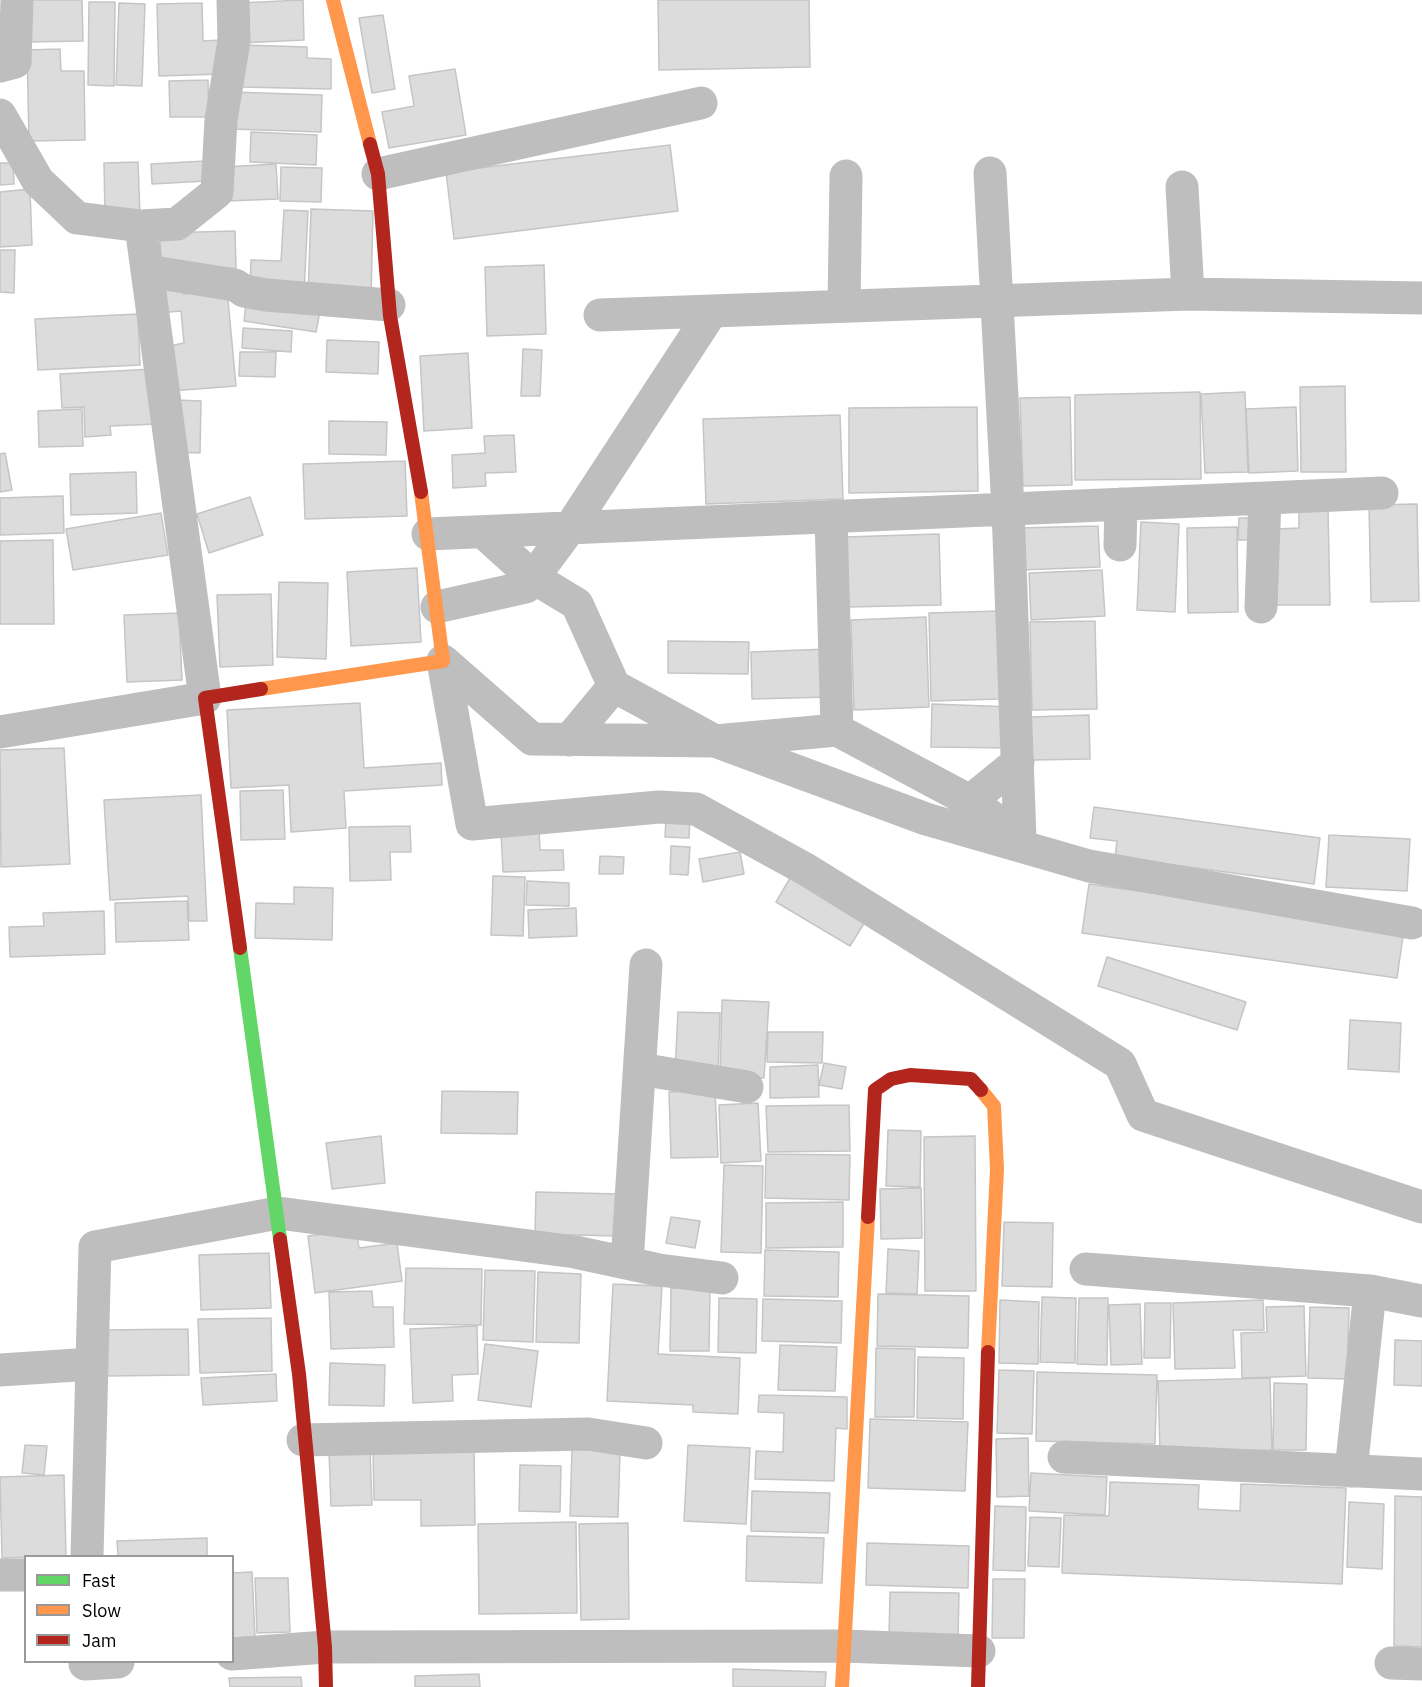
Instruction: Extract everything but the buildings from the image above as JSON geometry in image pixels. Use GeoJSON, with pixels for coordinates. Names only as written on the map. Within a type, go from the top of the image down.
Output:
{"type":"FeatureCollection","features":[{"type":"Feature","properties":{"kind":"street"},"geometry":{"type":"LineString","coordinates":[[0,66],[15,62],[17,0]]}},
{"type":"Feature","properties":{"kind":"street"},"geometry":{"type":"LineString","coordinates":[[0,116],[38,181],[77,218],[141,226],[177,224],[218,192],[221,120],[234,41],[233,0]]}},
{"type":"Feature","properties":{"kind":"street"},"geometry":{"type":"LineString","coordinates":[[333,0],[378,174],[389,305],[428,534],[443,662],[472,824],[659,807],[696,809],[807,870],[1120,1064],[1143,1115],[1422,1207]]}},
{"type":"Feature","properties":{"kind":"street"},"geometry":{"type":"LineString","coordinates":[[378,174],[701,103]]}},
{"type":"Feature","properties":{"kind":"street"},"geometry":{"type":"LineString","coordinates":[[0,732],[443,662],[532,739],[715,741],[837,730],[967,816],[1020,838],[1008,509],[990,173]]}},
{"type":"Feature","properties":{"kind":"street"},"geometry":{"type":"LineString","coordinates":[[844,306],[846,176]]}},
{"type":"Feature","properties":{"kind":"street"},"geometry":{"type":"LineString","coordinates":[[1182,186],[1188,294]]}},
{"type":"Feature","properties":{"kind":"street"},"geometry":{"type":"LineString","coordinates":[[141,226],[299,1374],[303,1440],[325,1647],[326,1687]]}},
{"type":"Feature","properties":{"kind":"street"},"geometry":{"type":"LineString","coordinates":[[147,271],[235,285],[244,291],[266,296],[389,305]]}},
{"type":"Feature","properties":{"kind":"street"},"geometry":{"type":"LineString","coordinates":[[600,315],[1188,294],[1422,298]]}},
{"type":"Feature","properties":{"kind":"street"},"geometry":{"type":"LineString","coordinates":[[436,607],[526,587],[570,528],[712,311]]}},
{"type":"Feature","properties":{"kind":"street"},"geometry":{"type":"LineString","coordinates":[[428,534],[1382,493]]}},
{"type":"Feature","properties":{"kind":"street"},"geometry":{"type":"LineString","coordinates":[[1261,607],[1265,498]]}},
{"type":"Feature","properties":{"kind":"street"},"geometry":{"type":"LineString","coordinates":[[1120,545],[1121,504]]}},
{"type":"Feature","properties":{"kind":"street"},"geometry":{"type":"LineString","coordinates":[[831,517],[837,730]]}},
{"type":"Feature","properties":{"kind":"street"},"geometry":{"type":"LineString","coordinates":[[483,532],[534,578],[577,604],[614,686],[715,741],[892,807],[967,816],[1089,866],[1412,923]]}},
{"type":"Feature","properties":{"kind":"street"},"geometry":{"type":"LineString","coordinates":[[569,740],[614,686]]}},
{"type":"Feature","properties":{"kind":"street"},"geometry":{"type":"LineString","coordinates":[[967,816],[1018,762]]}},
{"type":"Feature","properties":{"kind":"street"},"geometry":{"type":"LineString","coordinates":[[627,1263],[646,965]]}},
{"type":"Feature","properties":{"kind":"street"},"geometry":{"type":"LineString","coordinates":[[640,1069],[747,1087]]}},
{"type":"Feature","properties":{"kind":"street"},"geometry":{"type":"LineString","coordinates":[[842,1687],[875,1090],[891,1079],[910,1075],[971,1079],[994,1106],[997,1169],[984,1431],[978,1687]]}},
{"type":"Feature","properties":{"kind":"street"},"geometry":{"type":"LineString","coordinates":[[87,1555],[95,1247],[278,1213],[575,1252],[722,1278]]}},
{"type":"Feature","properties":{"kind":"street"},"geometry":{"type":"LineString","coordinates":[[1086,1269],[1370,1291],[1422,1301]]}},
{"type":"Feature","properties":{"kind":"street"},"geometry":{"type":"LineString","coordinates":[[1351,1471],[1370,1291]]}},
{"type":"Feature","properties":{"kind":"street"},"geometry":{"type":"LineString","coordinates":[[0,1370],[92,1364]]}},
{"type":"Feature","properties":{"kind":"street"},"geometry":{"type":"LineString","coordinates":[[303,1440],[588,1434],[646,1443]]}},
{"type":"Feature","properties":{"kind":"street"},"geometry":{"type":"LineString","coordinates":[[1064,1457],[1422,1474]]}},
{"type":"Feature","properties":{"kind":"street"},"geometry":{"type":"LineString","coordinates":[[0,1575],[24,1575]]}},
{"type":"Feature","properties":{"kind":"street"},"geometry":{"type":"LineString","coordinates":[[234,1654],[325,1647],[843,1646],[979,1651]]}},
{"type":"Feature","properties":{"kind":"street"},"geometry":{"type":"LineString","coordinates":[[86,1671],[114,1663]]}},
{"type":"Feature","properties":{"kind":"traffic: fast"},"geometry":{"type":"LineString","coordinates":[[240,948],[280,1239]]}},
{"type":"Feature","properties":{"kind":"traffic: slow"},"geometry":{"type":"LineString","coordinates":[[333,0],[370,144]]}},
{"type":"Feature","properties":{"kind":"traffic: slow"},"geometry":{"type":"LineString","coordinates":[[261,689],[443,661],[421,492]]}},
{"type":"Feature","properties":{"kind":"traffic: slow"},"geometry":{"type":"LineString","coordinates":[[981,1090],[994,1106],[997,1169],[988,1352]]}},
{"type":"Feature","properties":{"kind":"traffic: slow"},"geometry":{"type":"LineString","coordinates":[[842,1687],[868,1217]]}},
{"type":"Feature","properties":{"kind":"traffic: jam"},"geometry":{"type":"LineString","coordinates":[[370,144],[378,174],[390,316],[421,492]]}},
{"type":"Feature","properties":{"kind":"traffic: jam"},"geometry":{"type":"LineString","coordinates":[[240,948],[205,698],[261,689]]}},
{"type":"Feature","properties":{"kind":"traffic: jam"},"geometry":{"type":"LineString","coordinates":[[868,1217],[875,1090],[891,1079],[910,1075],[971,1079],[981,1090]]}},
{"type":"Feature","properties":{"kind":"traffic: jam"},"geometry":{"type":"LineString","coordinates":[[280,1239],[299,1374],[325,1647],[326,1687]]}},
{"type":"Feature","properties":{"kind":"traffic: jam"},"geometry":{"type":"LineString","coordinates":[[978,1687],[988,1352]]}}]}
